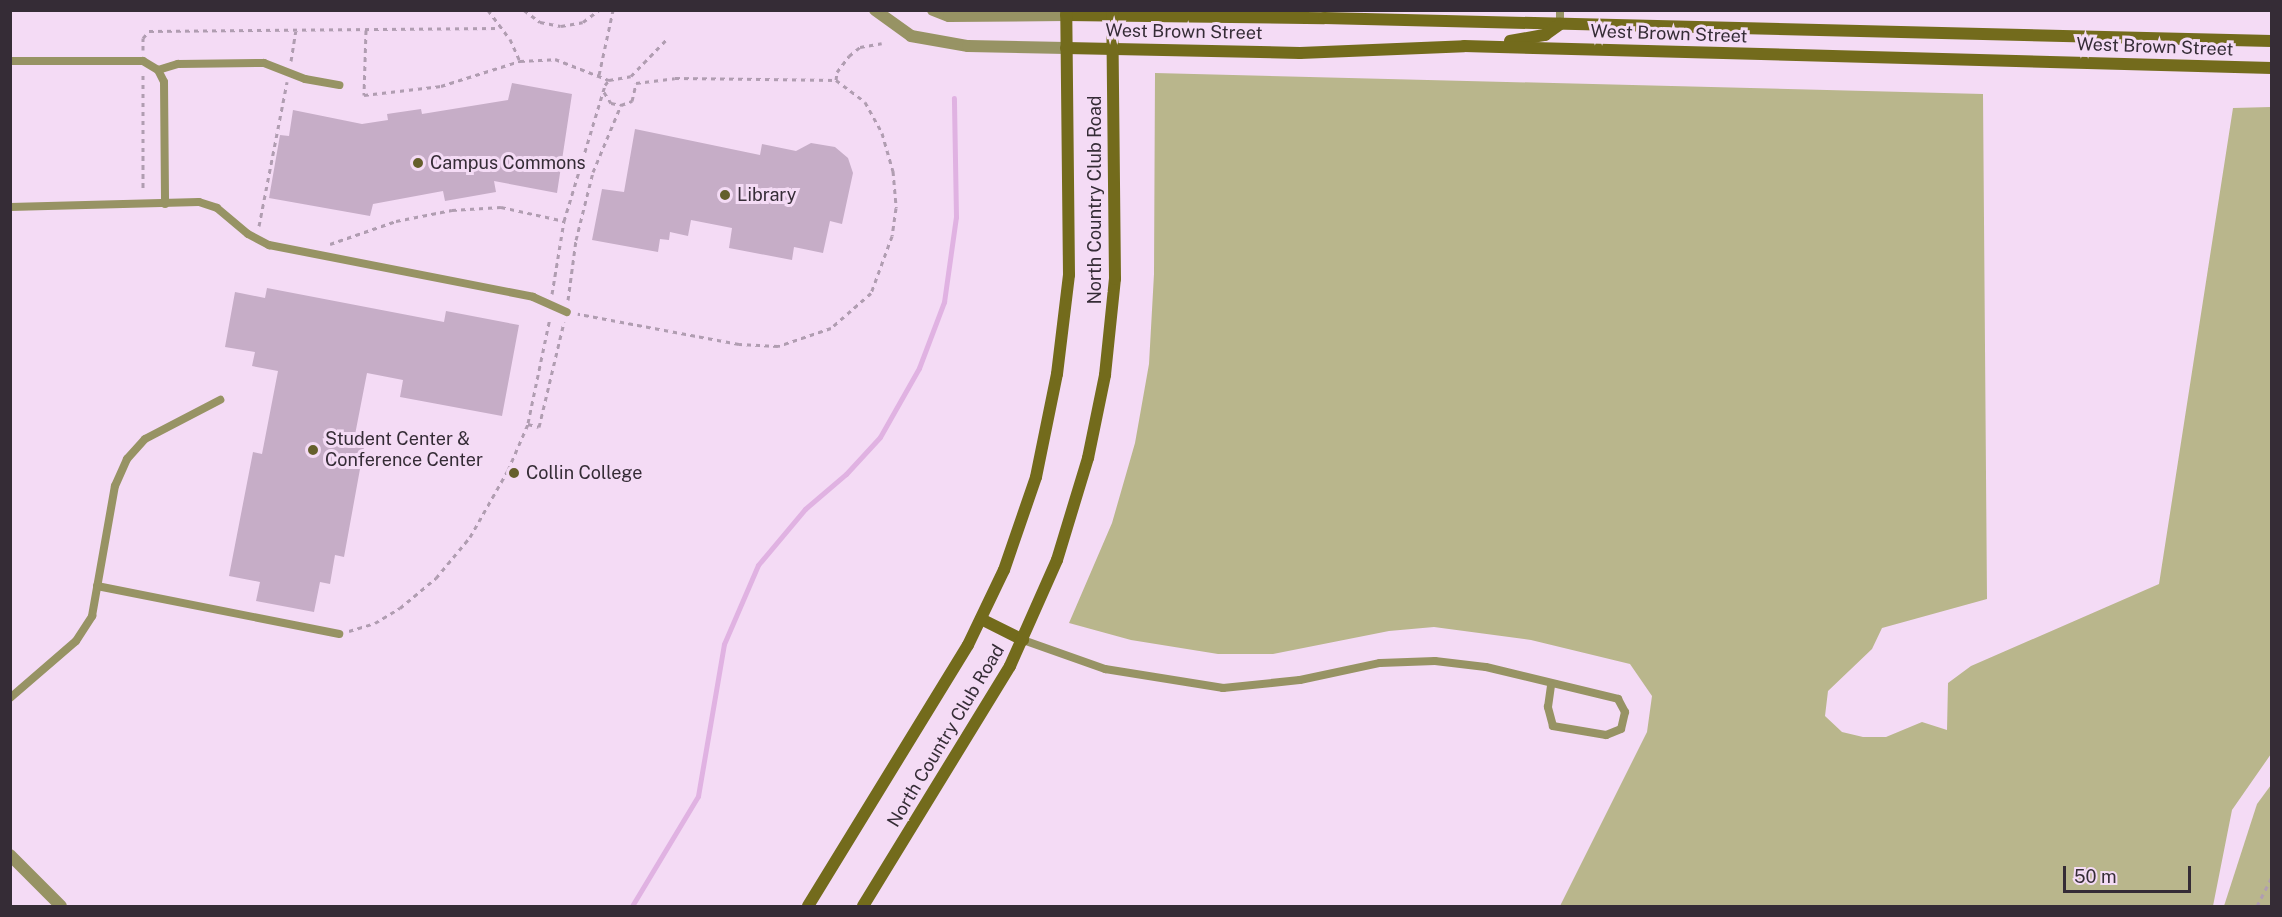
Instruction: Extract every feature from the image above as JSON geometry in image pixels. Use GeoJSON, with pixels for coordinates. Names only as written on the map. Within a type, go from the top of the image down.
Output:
{"type":"FeatureCollection","features":[{"type":"Feature","properties":{"kind":"main road","name":"North Country Club Road"},"geometry":{"type":"LineString","coordinates":[[808,906],[941,694],[981,619],[1011,552],[1036,477],[1061,352],[1070,217],[1066,13]]}},
{"type":"Feature","properties":{"kind":"main road","name":"West Brown Street"},"geometry":{"type":"LineString","coordinates":[[1066,13],[1324,14],[1560,24],[2271,41]]}},
{"type":"Feature","properties":{"kind":"main road","name":"North Country Club Road"},"geometry":{"type":"LineString","coordinates":[[863,906],[983,714],[1023,640],[1074,508],[1105,375],[1115,279],[1112,13]]}},
{"type":"Feature","properties":{"kind":"main road"},"geometry":{"type":"LineString","coordinates":[[1464,46],[1545,35],[1560,24]]}},
{"type":"Feature","properties":{"kind":"main road","name":"West Brown Street"},"geometry":{"type":"LineString","coordinates":[[1066,48],[1300,53],[1464,46],[2271,68]]}},
{"type":"Feature","properties":{"kind":"main road"},"geometry":{"type":"LineString","coordinates":[[981,619],[1023,640]]}},
{"type":"Feature","properties":{"kind":"street"},"geometry":{"type":"LineString","coordinates":[[875,10],[911,36],[968,46],[1066,48]]}},
{"type":"Feature","properties":{"kind":"street"},"geometry":{"type":"LineString","coordinates":[[933,10],[950,16],[1066,13]]}},
{"type":"Feature","properties":{"kind":"street"},"geometry":{"type":"LineString","coordinates":[[10,855],[61,906]]}},
{"type":"Feature","properties":{"kind":"lane"},"geometry":{"type":"LineString","coordinates":[[1560,10],[1560,24]]}},
{"type":"Feature","properties":{"kind":"lane"},"geometry":{"type":"LineString","coordinates":[[10,61],[143,61],[158,70],[164,82],[165,204]]}},
{"type":"Feature","properties":{"kind":"lane"},"geometry":{"type":"LineString","coordinates":[[158,70],[178,64],[264,63],[288,74],[339,85]]}},
{"type":"Feature","properties":{"kind":"lane"},"geometry":{"type":"LineString","coordinates":[[10,207],[199,202],[216,208],[257,238],[316,254],[533,297],[567,312]]}},
{"type":"Feature","properties":{"kind":"lane"},"geometry":{"type":"LineString","coordinates":[[10,698],[76,641],[92,616],[115,486],[127,459],[145,439],[220,400]]}},
{"type":"Feature","properties":{"kind":"lane"},"geometry":{"type":"LineString","coordinates":[[97,586],[339,634]]}},
{"type":"Feature","properties":{"kind":"lane"},"geometry":{"type":"LineString","coordinates":[[1023,640],[1106,669],[1202,686],[1279,683],[1408,661],[1486,667],[1551,685],[1618,699],[1624,712],[1621,729],[1606,735],[1553,726],[1548,707],[1551,685]]}},
{"type":"Feature","properties":{"kind":"path"},"geometry":{"type":"LineString","coordinates":[[524,10],[540,22],[561,26],[582,22],[599,10]]}},
{"type":"Feature","properties":{"kind":"path"},"geometry":{"type":"LineString","coordinates":[[599,75],[614,10]]}},
{"type":"Feature","properties":{"kind":"path"},"geometry":{"type":"LineString","coordinates":[[487,11],[510,39],[520,61]]}},
{"type":"Feature","properties":{"kind":"path"},"geometry":{"type":"LineString","coordinates":[[366,30],[364,95],[449,84],[520,61],[555,59],[609,80],[631,76],[666,40]]}},
{"type":"Feature","properties":{"kind":"path"},"geometry":{"type":"LineString","coordinates":[[257,238],[296,31]]}},
{"type":"Feature","properties":{"kind":"path"},"geometry":{"type":"LineString","coordinates":[[836,80],[837,72],[849,56],[860,47],[882,43]]}},
{"type":"Feature","properties":{"kind":"path"},"geometry":{"type":"LineString","coordinates":[[604,91],[611,103],[621,105],[632,101],[636,83],[631,76]]}},
{"type":"Feature","properties":{"kind":"path"},"geometry":{"type":"LineString","coordinates":[[567,312],[718,341],[778,346],[831,328],[851,311],[871,293],[888,252],[896,208],[893,171],[882,133],[865,102],[836,80],[675,78],[636,83]]}},
{"type":"Feature","properties":{"kind":"path"},"geometry":{"type":"LineString","coordinates":[[339,634],[375,623],[435,578],[470,537],[508,470],[528,423],[564,221],[609,80]]}},
{"type":"Feature","properties":{"kind":"path"},"geometry":{"type":"LineString","coordinates":[[528,423],[539,427],[547,406],[567,312],[576,240],[592,172],[621,105]]}},
{"type":"Feature","properties":{"kind":"path"},"geometry":{"type":"LineString","coordinates":[[316,254],[329,245],[375,227],[452,210],[501,207],[564,221]]}},
{"type":"Feature","properties":{"kind":"path"},"geometry":{"type":"LineString","coordinates":[[2257,906],[2271,876]]}},
{"type":"Feature","properties":{"kind":"shaded area"},"geometry":{"type":"Polygon","coordinates":[[[1155,73],[1983,94],[1987,599],[1882,628],[1872,649],[1828,691],[1825,716],[1842,732],[1863,737],[1886,737],[1922,722],[1947,730],[1948,683],[1971,666],[2159,584],[2233,108],[2271,107],[2271,754],[2232,810],[2213,906],[1560,906],[1647,732],[1652,696],[1630,664],[1531,640],[1434,627],[1389,631],[1273,654],[1218,654],[1131,640],[1069,623],[1112,523],[1135,443],[1149,364],[1154,274],[1155,73]]]}},
{"type":"Feature","properties":{"kind":"shaded area"},"geometry":{"type":"Polygon","coordinates":[[[2271,785],[2271,906],[2224,906],[2257,804],[2271,785]]]}},
{"type":"Feature","properties":{"kind":"building","name":"Campus Commons"},"geometry":{"type":"Polygon","coordinates":[[[512,83],[572,94],[557,193],[494,181],[496,192],[445,201],[443,191],[373,204],[370,216],[269,198],[280,135],[289,136],[293,110],[362,124],[388,120],[387,114],[421,109],[422,114],[508,100],[512,83]]]}},
{"type":"Feature","properties":{"kind":"building","name":"Library"},"geometry":{"type":"Polygon","coordinates":[[[635,129],[760,155],[762,144],[796,151],[811,143],[835,147],[848,158],[853,173],[842,224],[830,221],[823,253],[794,247],[792,260],[729,248],[732,228],[691,220],[688,236],[670,232],[669,240],[660,239],[658,252],[592,240],[602,189],[624,192],[635,129]]]}},
{"type":"Feature","properties":{"kind":"building","name":"Student Center & Conference Center"},"geometry":{"type":"Polygon","coordinates":[[[267,288],[444,322],[446,311],[519,325],[502,416],[400,397],[403,380],[367,373],[353,445],[364,447],[344,557],[335,555],[330,584],[320,582],[314,612],[256,601],[260,582],[229,576],[253,452],[262,454],[278,371],[252,366],[255,352],[225,347],[235,292],[265,298],[267,288]]]}},
{"type":"Feature","properties":{"kind":"waterway"},"geometry":{"type":"LineString","coordinates":[[632,906],[698,796],[724,644],[758,565],[805,509],[846,474],[880,437],[919,368],[944,302],[956,217],[954,98]]}},
{"type":"Feature","properties":{"kind":"place","name":"Campus Commons"},"geometry":{"type":"Point","coordinates":[418,163]}},
{"type":"Feature","properties":{"kind":"place","name":"Library"},"geometry":{"type":"Point","coordinates":[725,195]}},
{"type":"Feature","properties":{"kind":"place","name":"Student Center & Conference Center"},"geometry":{"type":"Point","coordinates":[313,450]}},
{"type":"Feature","properties":{"kind":"place","name":"Collin College"},"geometry":{"type":"Point","coordinates":[514,473]}}]}
